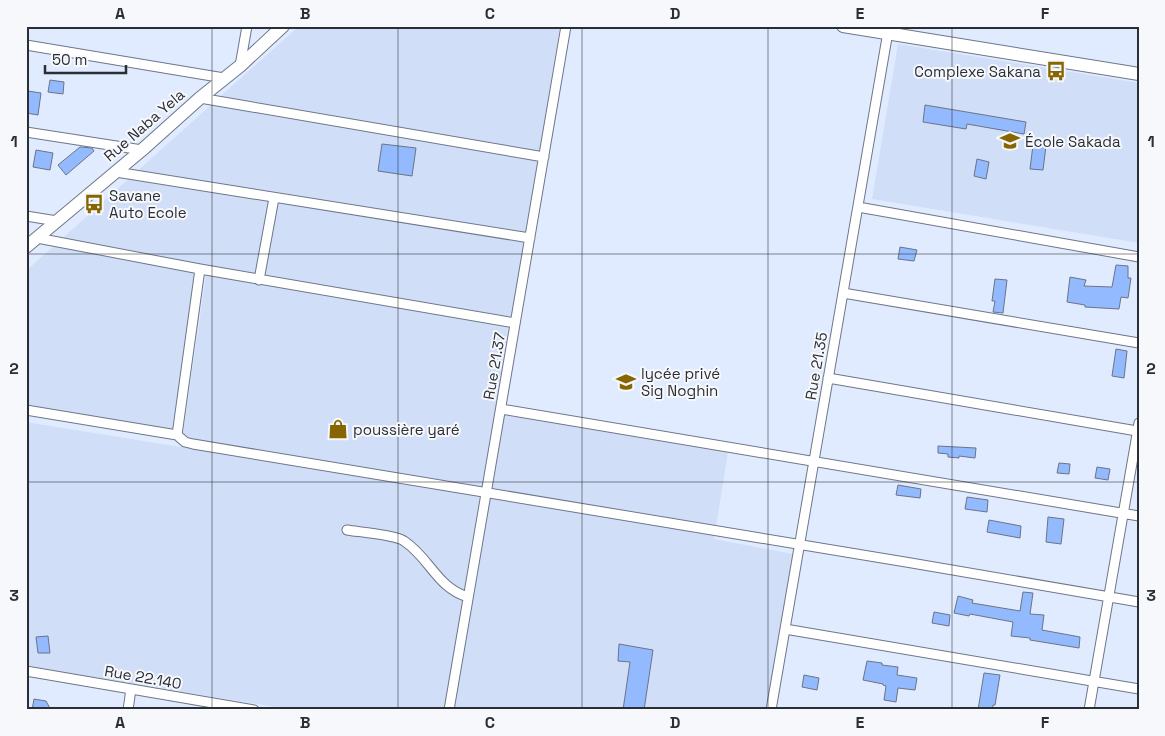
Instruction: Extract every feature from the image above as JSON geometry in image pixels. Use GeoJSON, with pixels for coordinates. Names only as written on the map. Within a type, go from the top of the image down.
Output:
{"type":"FeatureCollection","features":[{"type":"Feature","properties":{"kind":"street"},"geometry":{"type":"LineString","coordinates":[[240,66],[247,26]]}},
{"type":"Feature","properties":{"kind":"street","name":"Rue Naba Yela"},"geometry":{"type":"LineString","coordinates":[[26,248],[142,150],[200,98],[240,66],[283,26]]}},
{"type":"Feature","properties":{"kind":"street","name":"Rue 21.37"},"geometry":{"type":"LineString","coordinates":[[449,710],[566,26]]}},
{"type":"Feature","properties":{"kind":"street"},"geometry":{"type":"LineString","coordinates":[[843,26],[888,30],[1139,74]]}},
{"type":"Feature","properties":{"kind":"street","name":"Rue 21.35"},"geometry":{"type":"LineString","coordinates":[[771,710],[888,30]]}},
{"type":"Feature","properties":{"kind":"street"},"geometry":{"type":"LineString","coordinates":[[26,46],[224,78]]}},
{"type":"Feature","properties":{"kind":"street"},"geometry":{"type":"LineString","coordinates":[[200,98],[544,157]]}},
{"type":"Feature","properties":{"kind":"street"},"geometry":{"type":"LineString","coordinates":[[26,132],[142,150]]}},
{"type":"Feature","properties":{"kind":"street"},"geometry":{"type":"LineString","coordinates":[[116,172],[530,238]]}},
{"type":"Feature","properties":{"kind":"street"},"geometry":{"type":"LineString","coordinates":[[259,280],[274,198]]}},
{"type":"Feature","properties":{"kind":"street"},"geometry":{"type":"LineString","coordinates":[[858,207],[1139,258]]}},
{"type":"Feature","properties":{"kind":"street"},"geometry":{"type":"LineString","coordinates":[[26,216],[57,221]]}},
{"type":"Feature","properties":{"kind":"street"},"geometry":{"type":"LineString","coordinates":[[37,238],[259,280],[515,323]]}},
{"type":"Feature","properties":{"kind":"street"},"geometry":{"type":"LineString","coordinates":[[177,435],[200,269]]}},
{"type":"Feature","properties":{"kind":"street"},"geometry":{"type":"LineString","coordinates":[[843,293],[1139,343]]}},
{"type":"Feature","properties":{"kind":"street"},"geometry":{"type":"LineString","coordinates":[[828,378],[1138,427],[1089,710]]}},
{"type":"Feature","properties":{"kind":"street"},"geometry":{"type":"LineString","coordinates":[[501,409],[1139,516]]}},
{"type":"Feature","properties":{"kind":"street"},"geometry":{"type":"LineString","coordinates":[[26,410],[177,435],[185,442],[193,444],[486,494],[799,543],[1139,602]]}},
{"type":"Feature","properties":{"kind":"street"},"geometry":{"type":"LineString","coordinates":[[346,530],[402,540],[416,551],[449,587],[456,593],[468,597]]}},
{"type":"Feature","properties":{"kind":"street"},"geometry":{"type":"LineString","coordinates":[[785,629],[1139,689]]}},
{"type":"Feature","properties":{"kind":"street","name":"Rue 22.140"},"geometry":{"type":"LineString","coordinates":[[26,671],[254,710]]}},
{"type":"Feature","properties":{"kind":"street"},"geometry":{"type":"LineString","coordinates":[[128,710],[131,689]]}},
{"type":"Feature","properties":{"kind":"shaded area"},"geometry":{"type":"Polygon","coordinates":[[[299,26],[560,26],[512,318],[196,265],[171,437],[26,412],[26,271],[299,26]]]}},
{"type":"Feature","properties":{"kind":"shaded area","name":"École Sakada"},"geometry":{"type":"Polygon","coordinates":[[[898,44],[1139,83],[1139,243],[872,199],[898,44]]]}},
{"type":"Feature","properties":{"kind":"shaded area"},"geometry":{"type":"Polygon","coordinates":[[[206,275],[508,327],[495,412],[728,452],[714,539],[793,554],[768,710],[293,710],[26,666],[26,422],[181,447],[206,275]]]}},
{"type":"Feature","properties":{"kind":"building"},"geometry":{"type":"Polygon","coordinates":[[[50,80],[64,82],[63,94],[48,92],[50,80]]]}},
{"type":"Feature","properties":{"kind":"building"},"geometry":{"type":"Polygon","coordinates":[[[28,91],[41,93],[38,115],[26,113],[28,91]]]}},
{"type":"Feature","properties":{"kind":"building"},"geometry":{"type":"Polygon","coordinates":[[[925,105],[1026,122],[1024,134],[967,124],[966,129],[923,122],[925,105]]]}},
{"type":"Feature","properties":{"kind":"building"},"geometry":{"type":"Polygon","coordinates":[[[382,144],[416,148],[412,176],[378,171],[382,144]]]}},
{"type":"Feature","properties":{"kind":"building"},"geometry":{"type":"Polygon","coordinates":[[[1033,145],[1046,146],[1043,170],[1030,169],[1033,145]]]}},
{"type":"Feature","properties":{"kind":"building"},"geometry":{"type":"Polygon","coordinates":[[[80,147],[92,148],[94,151],[66,175],[58,165],[80,147]]]}},
{"type":"Feature","properties":{"kind":"building"},"geometry":{"type":"Polygon","coordinates":[[[36,150],[53,153],[50,170],[33,167],[36,150]]]}},
{"type":"Feature","properties":{"kind":"building"},"geometry":{"type":"Polygon","coordinates":[[[977,159],[989,162],[986,179],[974,176],[977,159]]]}},
{"type":"Feature","properties":{"kind":"building"},"geometry":{"type":"Polygon","coordinates":[[[900,247],[917,250],[914,261],[898,259],[900,247]]]}},
{"type":"Feature","properties":{"kind":"building"},"geometry":{"type":"Polygon","coordinates":[[[1116,265],[1128,266],[1128,278],[1131,278],[1128,298],[1121,297],[1119,309],[1085,307],[1085,305],[1067,302],[1070,277],[1086,280],[1084,286],[1112,287],[1116,265]]]}},
{"type":"Feature","properties":{"kind":"building"},"geometry":{"type":"Polygon","coordinates":[[[995,279],[1007,280],[1003,313],[993,312],[995,301],[992,301],[995,279]]]}},
{"type":"Feature","properties":{"kind":"building"},"geometry":{"type":"Polygon","coordinates":[[[1116,349],[1127,351],[1124,378],[1112,376],[1116,349]]]}},
{"type":"Feature","properties":{"kind":"building"},"geometry":{"type":"Polygon","coordinates":[[[938,446],[976,448],[975,458],[948,457],[948,454],[938,453],[938,446]]]}},
{"type":"Feature","properties":{"kind":"building"},"geometry":{"type":"Polygon","coordinates":[[[1059,463],[1070,464],[1069,474],[1057,473],[1059,463]]]}},
{"type":"Feature","properties":{"kind":"building"},"geometry":{"type":"Polygon","coordinates":[[[1097,467],[1110,469],[1108,480],[1095,478],[1097,467]]]}},
{"type":"Feature","properties":{"kind":"building"},"geometry":{"type":"Polygon","coordinates":[[[898,485],[921,489],[920,498],[896,495],[898,485]]]}},
{"type":"Feature","properties":{"kind":"building"},"geometry":{"type":"Polygon","coordinates":[[[967,497],[988,500],[987,512],[965,509],[967,497]]]}},
{"type":"Feature","properties":{"kind":"building"},"geometry":{"type":"Polygon","coordinates":[[[1048,517],[1064,519],[1061,544],[1046,542],[1048,517]]]}},
{"type":"Feature","properties":{"kind":"building"},"geometry":{"type":"Polygon","coordinates":[[[989,520],[1021,526],[1020,538],[987,532],[989,520]]]}},
{"type":"Feature","properties":{"kind":"building"},"geometry":{"type":"Polygon","coordinates":[[[1023,592],[1033,593],[1030,614],[1044,615],[1042,630],[1080,637],[1079,648],[1011,636],[1013,622],[954,613],[958,596],[973,600],[972,603],[1020,611],[1023,592]]]}},
{"type":"Feature","properties":{"kind":"building"},"geometry":{"type":"Polygon","coordinates":[[[934,612],[950,615],[949,626],[932,623],[934,612]]]}},
{"type":"Feature","properties":{"kind":"building"},"geometry":{"type":"Polygon","coordinates":[[[48,636],[50,653],[38,653],[36,637],[48,636]]]}},
{"type":"Feature","properties":{"kind":"building"},"geometry":{"type":"Polygon","coordinates":[[[619,644],[653,650],[644,710],[623,710],[630,662],[618,661],[619,644]]]}},
{"type":"Feature","properties":{"kind":"building"},"geometry":{"type":"Polygon","coordinates":[[[867,661],[898,667],[897,675],[917,678],[915,690],[898,688],[896,702],[884,700],[886,686],[863,680],[867,661]]]}},
{"type":"Feature","properties":{"kind":"building"},"geometry":{"type":"Polygon","coordinates":[[[984,673],[1000,675],[995,705],[993,705],[992,710],[978,710],[984,673]]]}},
{"type":"Feature","properties":{"kind":"building"},"geometry":{"type":"Polygon","coordinates":[[[804,675],[819,678],[817,690],[802,687],[804,675]]]}},
{"type":"Feature","properties":{"kind":"building"},"geometry":{"type":"Polygon","coordinates":[[[34,699],[46,701],[51,710],[32,710],[34,699]]]}},
{"type":"Feature","properties":{"kind":"place","name":"Complexe Sakana"},"geometry":{"type":"Point","coordinates":[1056,71]}},
{"type":"Feature","properties":{"kind":"place","name":"École Sakada"},"geometry":{"type":"Point","coordinates":[1010,141]}},
{"type":"Feature","properties":{"kind":"place","name":"Savane Auto Ecole"},"geometry":{"type":"Point","coordinates":[94,204]}},
{"type":"Feature","properties":{"kind":"place","name":"lycée privé Sig Noghin"},"geometry":{"type":"Point","coordinates":[626,382]}},
{"type":"Feature","properties":{"kind":"place","name":"poussière yaré"},"geometry":{"type":"Point","coordinates":[338,429]}}]}
